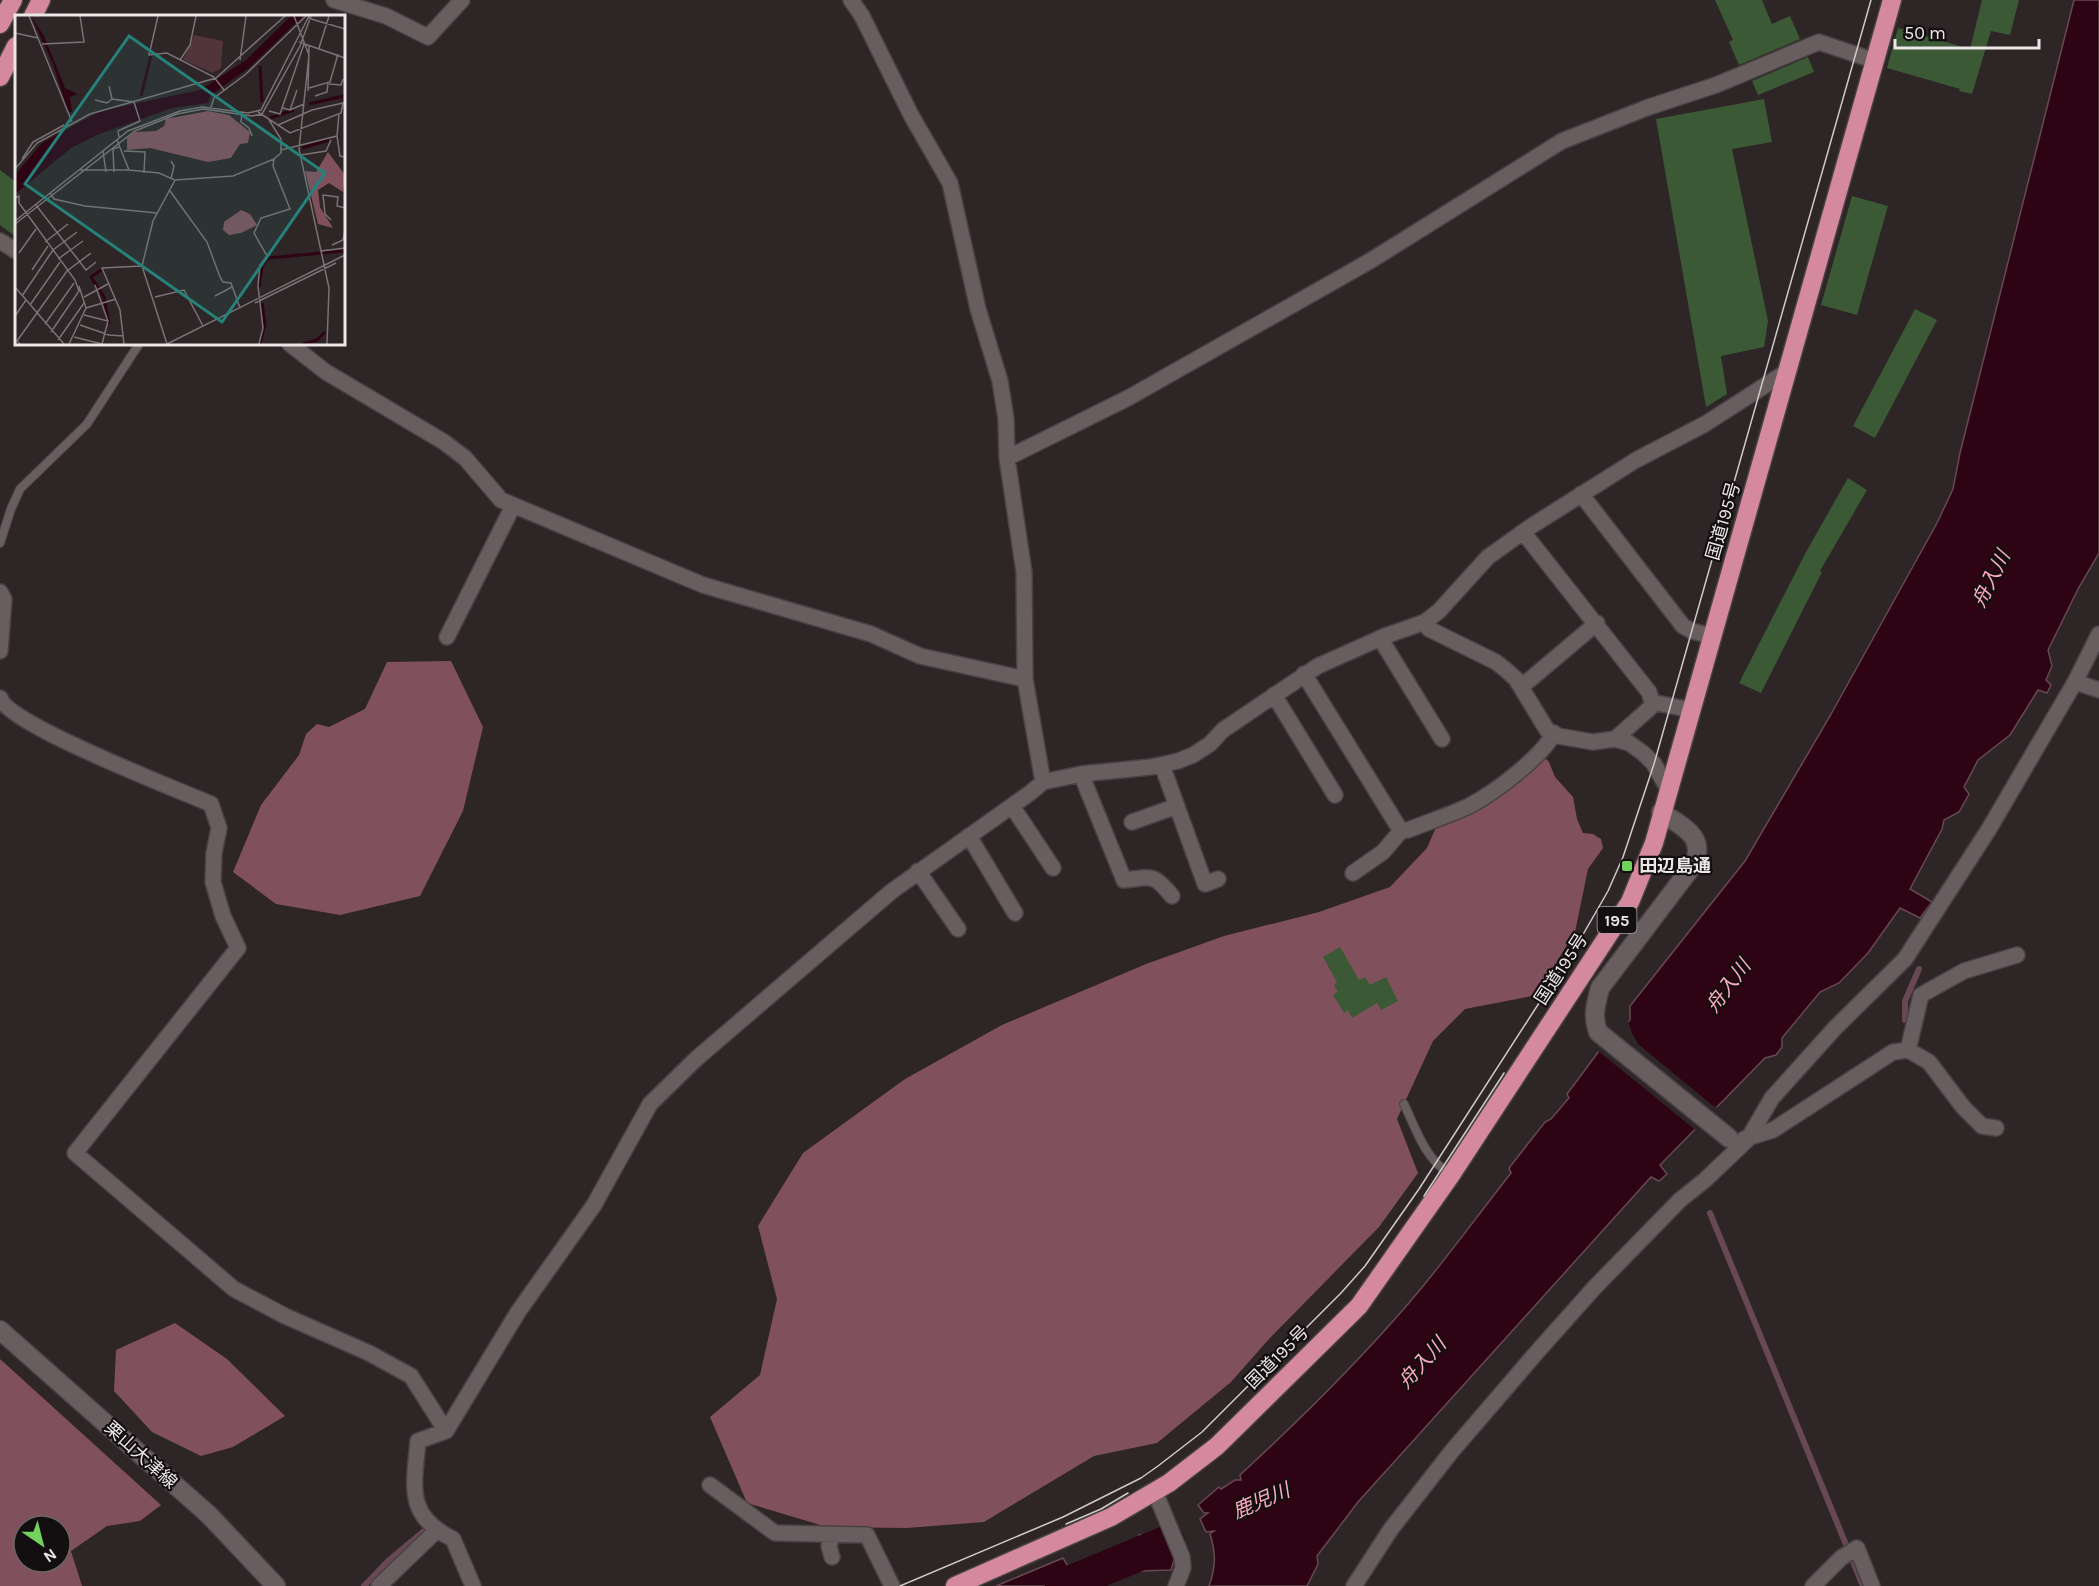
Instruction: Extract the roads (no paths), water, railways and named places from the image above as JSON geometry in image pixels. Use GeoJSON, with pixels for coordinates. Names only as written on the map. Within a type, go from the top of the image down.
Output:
{"type":"FeatureCollection","features":[{"type":"Feature","properties":{"kind":"highway"},"geometry":{"type":"LineString","coordinates":[[0,24],[13,0]]}},
{"type":"Feature","properties":{"kind":"highway"},"geometry":{"type":"LineString","coordinates":[[34,15],[41,0]]}},
{"type":"Feature","properties":{"kind":"highway","name":"国道195号"},"geometry":{"type":"LineString","coordinates":[[955,1586],[1112,1516],[1155,1492],[1217,1446],[1359,1306],[1451,1175],[1630,902],[1650,856],[1892,0]]}},
{"type":"Feature","properties":{"kind":"highway"},"geometry":{"type":"LineString","coordinates":[[0,77],[15,48]]}},
{"type":"Feature","properties":{"kind":"street"},"geometry":{"type":"LineString","coordinates":[[334,0],[386,16],[428,37],[462,0]]}},
{"type":"Feature","properties":{"kind":"street"},"geometry":{"type":"LineString","coordinates":[[852,0],[911,115],[950,183],[978,309],[1000,381],[1006,419],[1007,458],[1024,572],[1025,679],[1043,782]]}},
{"type":"Feature","properties":{"kind":"street"},"geometry":{"type":"LineString","coordinates":[[1007,458],[1128,398],[1370,261],[1562,141],[1649,107],[1716,85],[1819,42],[1875,61]]}},
{"type":"Feature","properties":{"kind":"street"},"geometry":{"type":"LineString","coordinates":[[0,241],[15,250]]}},
{"type":"Feature","properties":{"kind":"street"},"geometry":{"type":"LineString","coordinates":[[291,345],[326,372],[444,442],[465,458],[501,501],[703,585],[871,634],[920,656],[1025,679]]}},
{"type":"Feature","properties":{"kind":"street"},"geometry":{"type":"LineString","coordinates":[[473,1586],[453,1539],[436,1531],[418,1509],[414,1492],[418,1441],[446,1431],[518,1312],[594,1204],[650,1104],[696,1059],[767,996],[918,871],[1043,782],[1081,774],[1162,765],[1178,761],[1202,749],[1223,730],[1318,666],[1380,638],[1425,622],[1438,611],[1488,556],[1636,460],[1705,424],[1786,372]]}},
{"type":"Feature","properties":{"kind":"street"},"geometry":{"type":"LineString","coordinates":[[1581,494],[1683,626],[1712,636]]}},
{"type":"Feature","properties":{"kind":"street"},"geometry":{"type":"LineString","coordinates":[[447,638],[513,506]]}},
{"type":"Feature","properties":{"kind":"street"},"geometry":{"type":"LineString","coordinates":[[1523,532],[1649,692],[1651,707],[1615,739]]}},
{"type":"Feature","properties":{"kind":"street"},"geometry":{"type":"LineString","coordinates":[[0,592],[4,599],[0,651]]}},
{"type":"Feature","properties":{"kind":"street"},"geometry":{"type":"LineString","coordinates":[[1425,622],[1429,629],[1496,662],[1516,679],[1547,730],[1593,742],[1615,739],[1629,744],[1654,764],[1668,789]]}},
{"type":"Feature","properties":{"kind":"street"},"geometry":{"type":"LineString","coordinates":[[1521,687],[1597,624]]}},
{"type":"Feature","properties":{"kind":"street"},"geometry":{"type":"LineString","coordinates":[[1354,1586],[1391,1529],[1452,1451],[1537,1352],[1595,1287],[1680,1200],[1705,1180],[1748,1139],[1772,1098],[1835,1028],[1905,959],[1989,829],[2075,682],[2099,634]]}},
{"type":"Feature","properties":{"kind":"street"},"geometry":{"type":"LineString","coordinates":[[1380,638],[1442,739]]}},
{"type":"Feature","properties":{"kind":"street"},"geometry":{"type":"LineString","coordinates":[[2075,682],[2099,652]]}},
{"type":"Feature","properties":{"kind":"street"},"geometry":{"type":"LineString","coordinates":[[1304,674],[1401,831]]}},
{"type":"Feature","properties":{"kind":"street"},"geometry":{"type":"LineString","coordinates":[[2075,682],[2099,690]]}},
{"type":"Feature","properties":{"kind":"street"},"geometry":{"type":"LineString","coordinates":[[1274,695],[1335,795]]}},
{"type":"Feature","properties":{"kind":"street"},"geometry":{"type":"LineString","coordinates":[[0,698],[10,711],[54,736],[211,804],[219,828],[214,853],[213,882],[223,915],[238,948],[75,1153],[234,1289],[285,1316],[369,1353],[411,1376],[446,1431]]}},
{"type":"Feature","properties":{"kind":"street"},"geometry":{"type":"LineString","coordinates":[[1652,702],[1691,710]]}},
{"type":"Feature","properties":{"kind":"street"},"geometry":{"type":"LineString","coordinates":[[1353,873],[1383,852],[1401,831],[1470,805],[1521,771],[1550,741],[1554,733]]}},
{"type":"Feature","properties":{"kind":"street"},"geometry":{"type":"LineString","coordinates":[[1162,765],[1204,884],[1218,879]]}},
{"type":"Feature","properties":{"kind":"street"},"geometry":{"type":"LineString","coordinates":[[1081,774],[1124,880],[1153,877],[1160,880],[1172,896]]}},
{"type":"Feature","properties":{"kind":"street"},"geometry":{"type":"LineString","coordinates":[[1012,806],[1053,868]]}},
{"type":"Feature","properties":{"kind":"street"},"geometry":{"type":"LineString","coordinates":[[1132,822],[1177,806]]}},
{"type":"Feature","properties":{"kind":"street"},"geometry":{"type":"LineString","coordinates":[[1661,812],[1693,836],[1698,843],[1699,852],[1694,864],[1600,988],[1593,1012],[1598,1032],[1729,1138],[1748,1139],[1773,1130],[1893,1052],[1908,1050],[1929,1062],[1963,1107],[1982,1126],[1996,1128]]}},
{"type":"Feature","properties":{"kind":"street"},"geometry":{"type":"LineString","coordinates":[[969,836],[1015,913]]}},
{"type":"Feature","properties":{"kind":"street"},"geometry":{"type":"LineString","coordinates":[[918,871],[958,929]]}},
{"type":"Feature","properties":{"kind":"street"},"geometry":{"type":"LineString","coordinates":[[1908,1050],[1921,995],[1964,971],[2017,955]]}},
{"type":"Feature","properties":{"kind":"street","name":"栗山大津線"},"geometry":{"type":"LineString","coordinates":[[0,1330],[209,1515],[276,1586]]}},
{"type":"Feature","properties":{"kind":"street"},"geometry":{"type":"LineString","coordinates":[[710,1485],[775,1533],[867,1535],[892,1586]]}},
{"type":"Feature","properties":{"kind":"street"},"geometry":{"type":"LineString","coordinates":[[1155,1492],[1182,1557],[1183,1568],[1176,1586]]}},
{"type":"Feature","properties":{"kind":"street"},"geometry":{"type":"LineString","coordinates":[[379,1586],[436,1531]]}},
{"type":"Feature","properties":{"kind":"street"},"geometry":{"type":"LineString","coordinates":[[832,1557],[829,1546],[833,1534]]}},
{"type":"Feature","properties":{"kind":"street"},"geometry":{"type":"LineString","coordinates":[[1813,1586],[1841,1558],[1857,1548],[1872,1586]]}},
{"type":"Feature","properties":{"kind":"lane"},"geometry":{"type":"LineString","coordinates":[[0,543],[11,508],[20,489],[87,424],[138,345]]}},
{"type":"Feature","properties":{"kind":"lane"},"geometry":{"type":"LineString","coordinates":[[1404,1104],[1434,1163],[1451,1175]]}},
{"type":"Feature","properties":{"kind":"water","name":"舟入川"},"geometry":{"type":"Polygon","coordinates":[[[2074,0],[2099,0],[2099,553],[2078,589],[2048,650],[2052,666],[2046,680],[2051,685],[2047,693],[2038,690],[2010,735],[1978,760],[1964,787],[1969,794],[1959,812],[1944,820],[1942,829],[1910,889],[1932,902],[1920,918],[1900,908],[1868,953],[1839,983],[1820,992],[1782,1038],[1782,1047],[1776,1055],[1765,1058],[1660,1165],[1667,1174],[1659,1181],[1651,1177],[1358,1502],[1317,1556],[1318,1564],[1307,1586],[1209,1586],[1214,1560],[1210,1534],[1214,1531],[1206,1532],[1200,1519],[1208,1513],[1204,1513],[1198,1505],[1219,1487],[1221,1489],[1235,1480],[1241,1480],[1240,1475],[1381,1335],[1424,1285],[1511,1173],[1509,1168],[1545,1122],[1551,1119],[1569,1098],[1567,1094],[1599,1051],[1630,1020],[1630,1006],[1745,861],[1830,716],[1937,523],[1953,489],[1960,453],[2074,0]]]}},
{"type":"Feature","properties":{"kind":"water"},"geometry":{"type":"Polygon","coordinates":[[[1165,1534],[1175,1556],[1171,1570],[1140,1571],[1095,1586],[996,1586],[1063,1558],[1076,1580],[1146,1552],[1139,1535],[1165,1534]]]}},
{"type":"Feature","properties":{"kind":"waterway"},"geometry":{"type":"LineString","coordinates":[[1905,1020],[1905,1001],[1919,969]]}},
{"type":"Feature","properties":{"kind":"waterway"},"geometry":{"type":"LineString","coordinates":[[1710,1213],[1863,1586]]}},
{"type":"Feature","properties":{"kind":"waterway"},"geometry":{"type":"LineString","coordinates":[[364,1586],[388,1561],[424,1531]]}},
{"type":"Feature","properties":{"kind":"waterway","name":"鹿児川"},"geometry":{"type":"LineString","coordinates":[[1062,1586],[1168,1542]]}},
{"type":"Feature","properties":{"kind":"tram line"},"geometry":{"type":"LineString","coordinates":[[900,1586],[1063,1517],[1141,1478],[1202,1432],[1365,1266],[1419,1189],[1581,938],[1608,891],[1623,857],[1654,764],[1871,0]]}},
{"type":"Feature","properties":{"kind":"tram line"},"geometry":{"type":"LineString","coordinates":[[1424,1196],[1504,1073]]}},
{"type":"Feature","properties":{"kind":"tram line"},"geometry":{"type":"LineString","coordinates":[[1066,1524],[1101,1509],[1128,1493]]}},
{"type":"Feature","properties":{"kind":"place","name":"田辺島通"},"geometry":{"type":"Point","coordinates":[1627,866]}}]}
